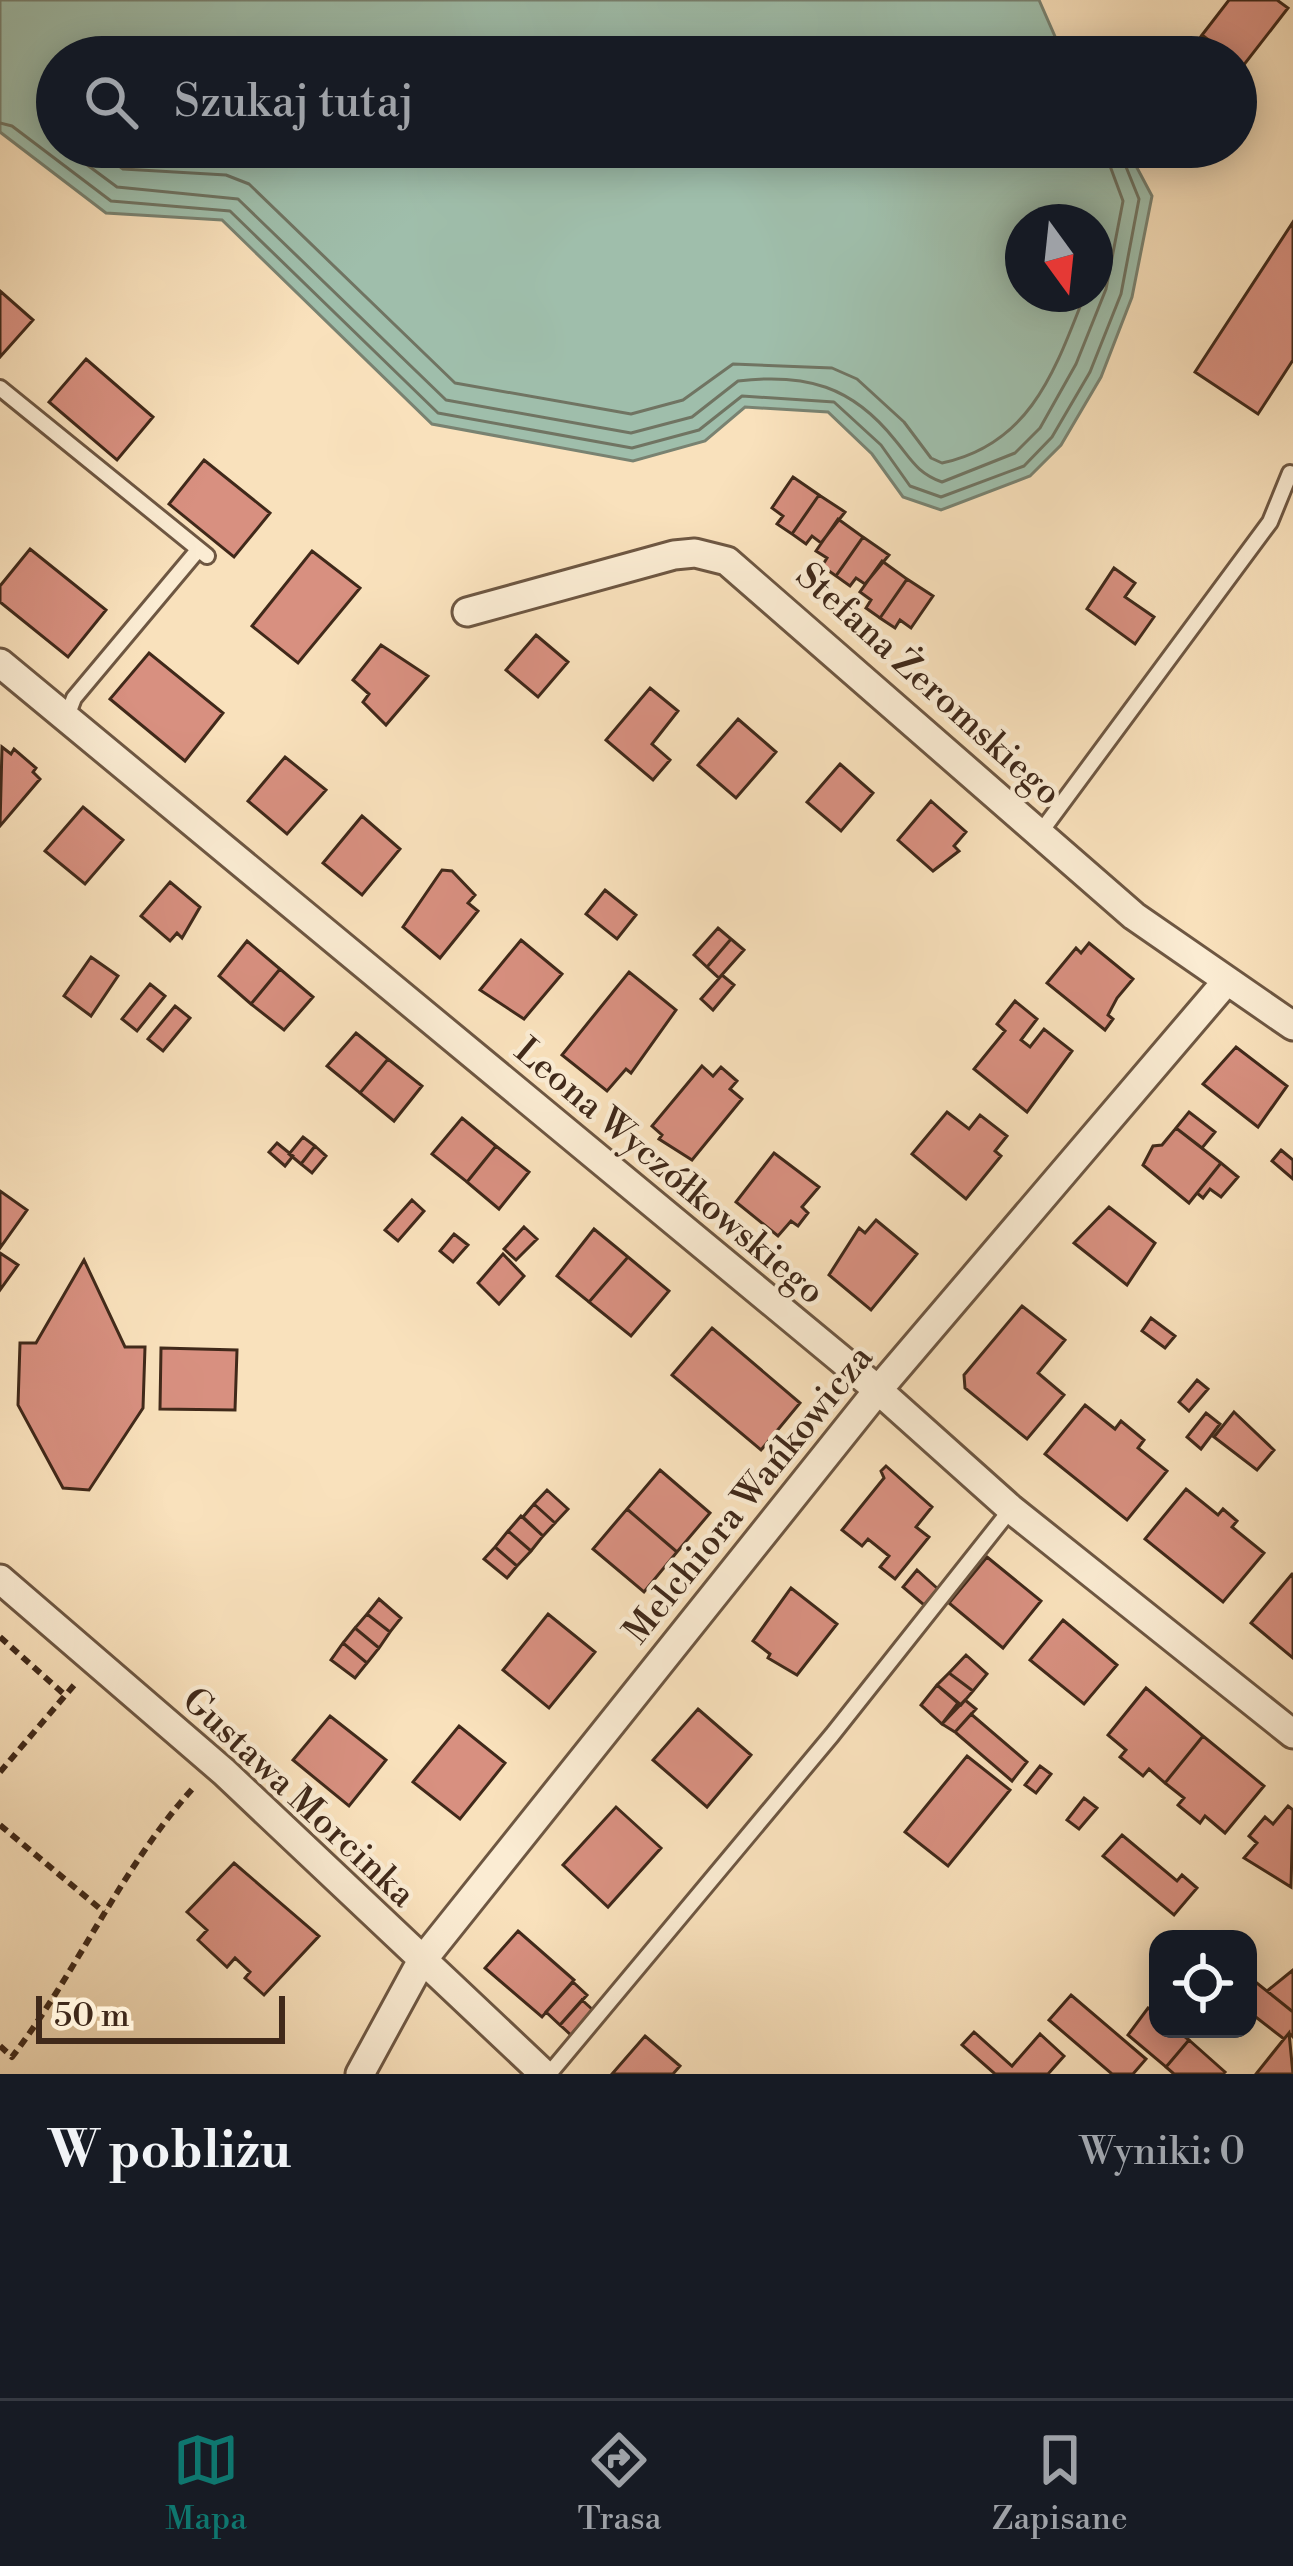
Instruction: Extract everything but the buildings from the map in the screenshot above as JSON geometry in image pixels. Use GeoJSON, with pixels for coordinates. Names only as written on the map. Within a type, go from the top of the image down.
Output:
{"type":"FeatureCollection","features":[{"type":"Feature","properties":{"kind":"street","name":"Stefana Żeromskiego"},"geometry":{"type":"LineString","coordinates":[[467,612],[674,555],[695,553],[727,561],[1134,916],[1293,1026]]}},
{"type":"Feature","properties":{"kind":"street","name":"Leona Wyczółkowskiego"},"geometry":{"type":"LineString","coordinates":[[0,663],[878,1390],[1011,1509],[1293,1734]]}},
{"type":"Feature","properties":{"kind":"street","name":"Melchiora Wańkowicza"},"geometry":{"type":"LineString","coordinates":[[360,2074],[421,1962],[878,1390],[1225,983]]}},
{"type":"Feature","properties":{"kind":"street","name":"Gustawa Morcinka"},"geometry":{"type":"LineString","coordinates":[[0,1579],[215,1764],[421,1962],[547,2074]]}},
{"type":"Feature","properties":{"kind":"lane"},"geometry":{"type":"LineString","coordinates":[[0,388],[202,553],[74,698],[66,719]]}},
{"type":"Feature","properties":{"kind":"lane"},"geometry":{"type":"LineString","coordinates":[[1040,833],[1270,522],[1292,473]]}},
{"type":"Feature","properties":{"kind":"lane"},"geometry":{"type":"LineString","coordinates":[[547,2074],[832,1736],[1011,1509]]}},
{"type":"Feature","properties":{"kind":"path"},"geometry":{"type":"LineString","coordinates":[[0,1637],[65,1695]]}},
{"type":"Feature","properties":{"kind":"path"},"geometry":{"type":"LineString","coordinates":[[0,1772],[93,1663]]}},
{"type":"Feature","properties":{"kind":"path"},"geometry":{"type":"LineString","coordinates":[[0,2046],[12,2057],[104,1912],[182,1801],[215,1764]]}},
{"type":"Feature","properties":{"kind":"path"},"geometry":{"type":"LineString","coordinates":[[0,1825],[104,1912]]}},
{"type":"Feature","properties":{"kind":"water"},"geometry":{"type":"Polygon","coordinates":[[[0,0],[1039,0],[1055,36],[36,36],[36,160],[0,132],[0,0]]]}},
{"type":"Feature","properties":{"kind":"water"},"geometry":{"type":"Polygon","coordinates":[[[47,168],[1137,168],[1152,196],[1132,297],[1101,377],[1061,445],[1030,476],[941,510],[903,497],[872,454],[828,412],[745,407],[705,441],[633,461],[432,424],[222,220],[106,213],[47,168]]]}}]}
